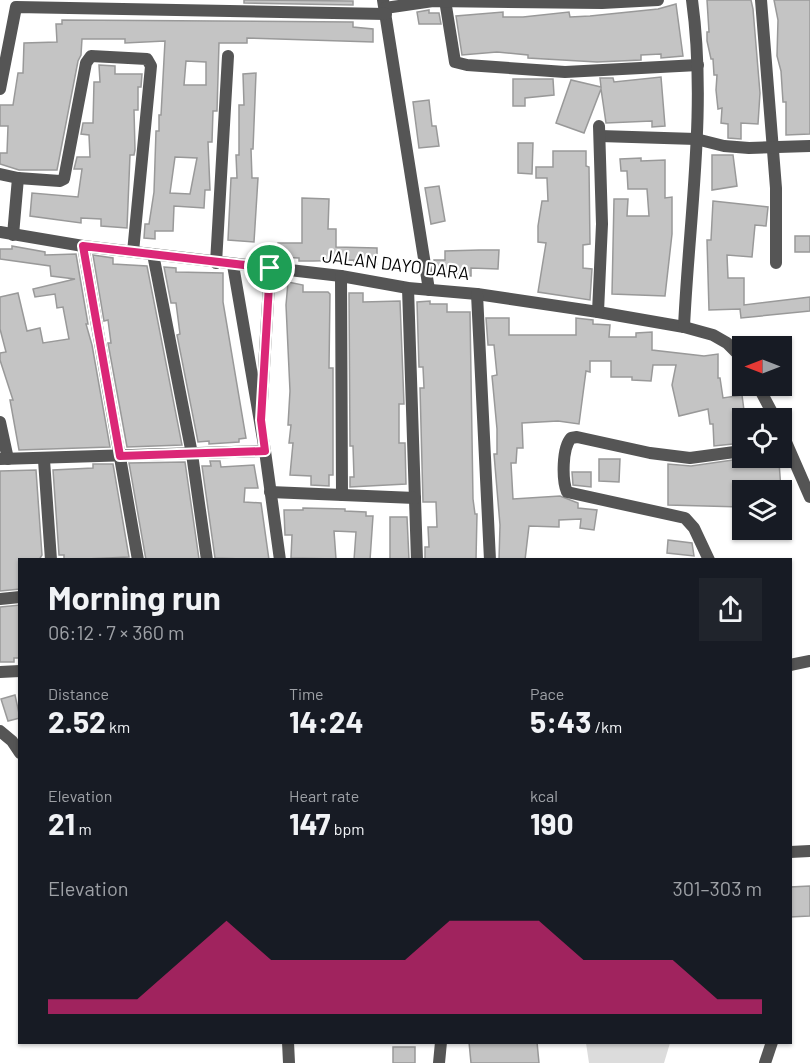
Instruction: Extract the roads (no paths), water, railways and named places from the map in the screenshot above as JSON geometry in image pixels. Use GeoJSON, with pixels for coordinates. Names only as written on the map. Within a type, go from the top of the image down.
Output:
{"type":"FeatureCollection","features":[{"type":"Feature","properties":{"kind":"street"},"geometry":{"type":"LineString","coordinates":[[0,89],[17,3],[385,7],[433,1],[602,3],[658,0]]}},
{"type":"Feature","properties":{"kind":"street"},"geometry":{"type":"LineString","coordinates":[[684,327],[696,139],[698,65],[692,0]]}},
{"type":"Feature","properties":{"kind":"street"},"geometry":{"type":"LineString","coordinates":[[761,0],[774,148],[776,263]]}},
{"type":"Feature","properties":{"kind":"street"},"geometry":{"type":"LineString","coordinates":[[445,1],[455,62],[467,65],[565,72],[698,65]]}},
{"type":"Feature","properties":{"kind":"street"},"geometry":{"type":"LineString","coordinates":[[385,7],[429,290]]}},
{"type":"Feature","properties":{"kind":"street"},"geometry":{"type":"LineString","coordinates":[[0,174],[18,178],[60,181],[63,179],[86,63],[91,56],[147,59],[151,66],[133,252]]}},
{"type":"Feature","properties":{"kind":"street"},"geometry":{"type":"LineString","coordinates":[[216,263],[228,56]]}},
{"type":"Feature","properties":{"kind":"street"},"geometry":{"type":"LineString","coordinates":[[598,312],[601,256],[600,131],[696,139],[724,146],[774,148],[810,146]]}},
{"type":"Feature","properties":{"kind":"street"},"geometry":{"type":"LineString","coordinates":[[13,235],[18,178]]}},
{"type":"Feature","properties":{"kind":"street","name":"JALAN DAYO DARA"},"geometry":{"type":"LineString","coordinates":[[0,232],[83,246],[341,276],[408,288],[477,294],[598,312],[684,327],[721,339],[732,349]]}},
{"type":"Feature","properties":{"kind":"street"},"geometry":{"type":"LineString","coordinates":[[83,246],[138,558]]}},
{"type":"Feature","properties":{"kind":"street"},"geometry":{"type":"LineString","coordinates":[[153,255],[192,454],[207,558]]}},
{"type":"Feature","properties":{"kind":"street"},"geometry":{"type":"LineString","coordinates":[[233,265],[261,420],[280,558]]}},
{"type":"Feature","properties":{"kind":"street"},"geometry":{"type":"LineString","coordinates":[[261,420],[270,268]]}},
{"type":"Feature","properties":{"kind":"street"},"geometry":{"type":"LineString","coordinates":[[341,276],[342,495]]}},
{"type":"Feature","properties":{"kind":"street"},"geometry":{"type":"LineString","coordinates":[[408,288],[417,558]]}},
{"type":"Feature","properties":{"kind":"street"},"geometry":{"type":"LineString","coordinates":[[477,294],[490,558]]}},
{"type":"Feature","properties":{"kind":"street"},"geometry":{"type":"LineString","coordinates":[[0,422],[4,459],[44,460],[265,451]]}},
{"type":"Feature","properties":{"kind":"street"},"geometry":{"type":"LineString","coordinates":[[709,558],[694,528],[685,518],[567,492],[565,483],[567,444],[571,438],[577,437],[650,453],[690,458],[732,452]]}},
{"type":"Feature","properties":{"kind":"street"},"geometry":{"type":"LineString","coordinates":[[44,460],[51,558]]}},
{"type":"Feature","properties":{"kind":"street"},"geometry":{"type":"LineString","coordinates":[[792,460],[810,497]]}},
{"type":"Feature","properties":{"kind":"street"},"geometry":{"type":"LineString","coordinates":[[270,492],[415,498]]}},
{"type":"Feature","properties":{"kind":"street"},"geometry":{"type":"LineString","coordinates":[[0,599],[18,597]]}},
{"type":"Feature","properties":{"kind":"street"},"geometry":{"type":"LineString","coordinates":[[792,665],[810,661]]}},
{"type":"Feature","properties":{"kind":"street"},"geometry":{"type":"LineString","coordinates":[[0,672],[18,671]]}},
{"type":"Feature","properties":{"kind":"street"},"geometry":{"type":"LineString","coordinates":[[0,731],[12,741],[18,750]]}},
{"type":"Feature","properties":{"kind":"street"},"geometry":{"type":"LineString","coordinates":[[792,852],[810,851]]}},
{"type":"Feature","properties":{"kind":"street"},"geometry":{"type":"LineString","coordinates":[[288,1044],[289,1063]]}},
{"type":"Feature","properties":{"kind":"street"},"geometry":{"type":"LineString","coordinates":[[439,1063],[441,1044]]}},
{"type":"Feature","properties":{"kind":"street"},"geometry":{"type":"LineString","coordinates":[[765,1063],[771,1044]]}}]}
